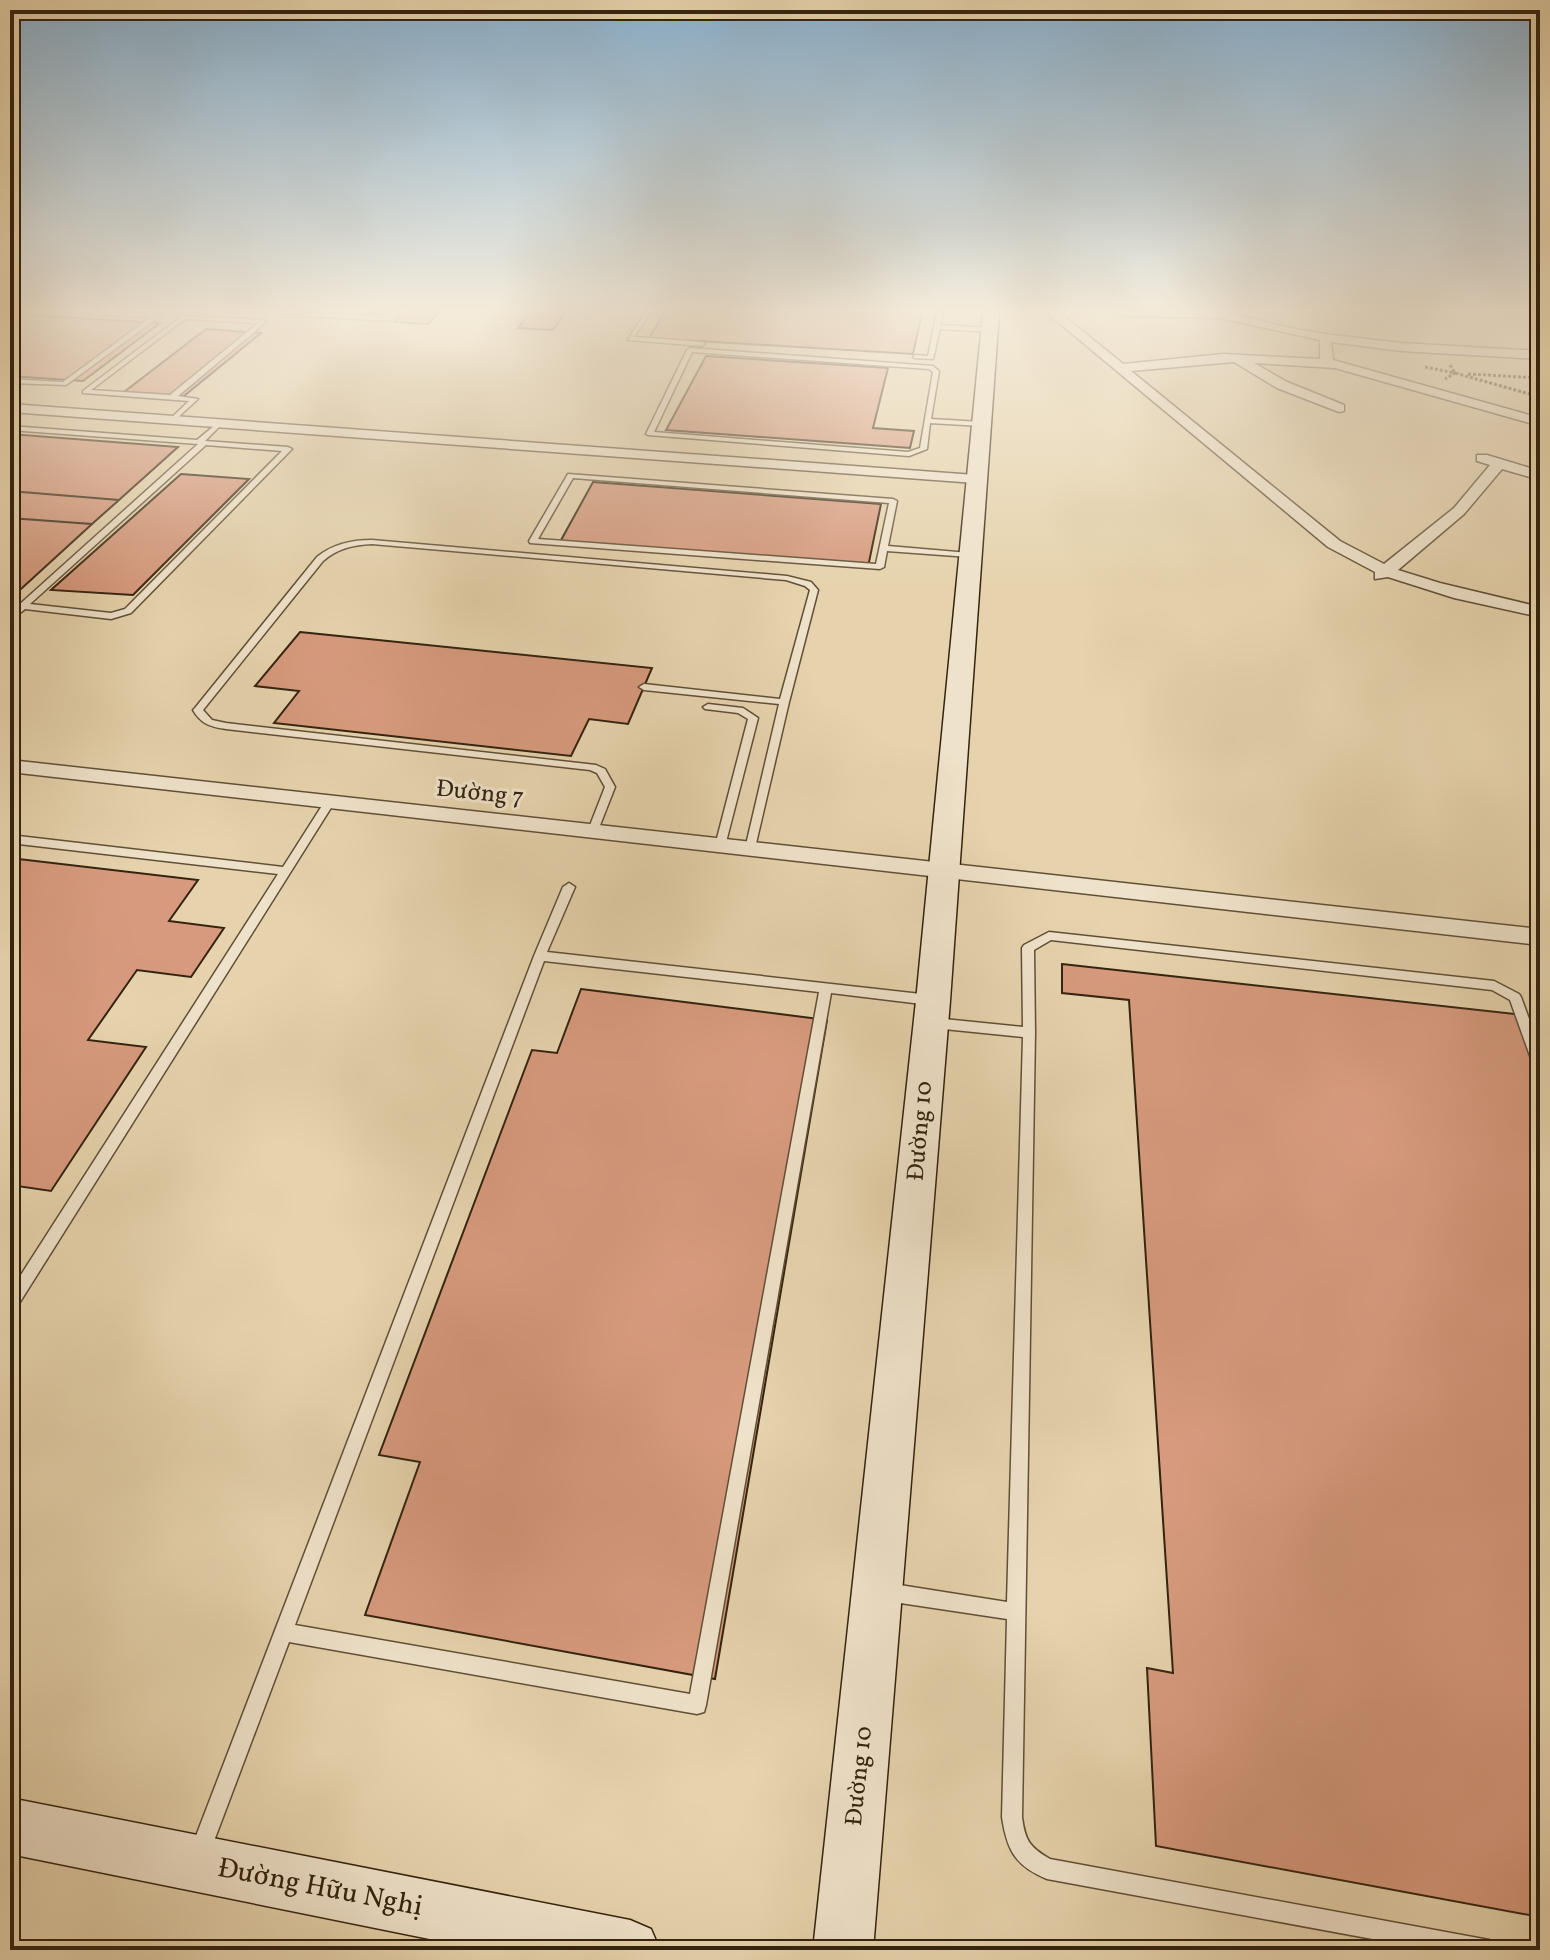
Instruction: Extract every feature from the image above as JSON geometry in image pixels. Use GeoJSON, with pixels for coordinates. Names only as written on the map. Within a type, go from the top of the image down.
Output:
{"type":"FeatureCollection","features":[{"type":"Feature","properties":{"kind":"street","name":"Đường 10"},"geometry":{"type":"LineString","coordinates":[[843,1950],[932,1012],[983,403]]}},
{"type":"Feature","properties":{"kind":"street"},"geometry":{"type":"LineString","coordinates":[[1164,403],[1334,544],[1361,562],[1383,573],[1540,612]]}},
{"type":"Feature","properties":{"kind":"street"},"geometry":{"type":"LineString","coordinates":[[1328,403],[1339,408]]}},
{"type":"Feature","properties":{"kind":"street"},"geometry":{"type":"LineString","coordinates":[[1473,403],[1540,422]]}},
{"type":"Feature","properties":{"kind":"street"},"geometry":{"type":"LineString","coordinates":[[10,408],[975,479]]}},
{"type":"Feature","properties":{"kind":"street"},"geometry":{"type":"LineString","coordinates":[[1482,458],[1540,476]]}},
{"type":"Feature","properties":{"kind":"street"},"geometry":{"type":"LineString","coordinates":[[1383,573],[1459,511],[1499,463]]}},
{"type":"Feature","properties":{"kind":"street","name":"Đường 7"},"geometry":{"type":"LineString","coordinates":[[10,766],[1540,937]]}},
{"type":"Feature","properties":{"kind":"street","name":"Đường Hữu Nghị"},"geometry":{"type":"LineString","coordinates":[[10,1826],[630,1950]]}},
{"type":"Feature","properties":{"kind":"lane"},"geometry":{"type":"LineString","coordinates":[[172,420],[190,403]]}},
{"type":"Feature","properties":{"kind":"lane"},"geometry":{"type":"LineString","coordinates":[[665,403],[650,434],[915,454],[923,449],[930,403]]}},
{"type":"Feature","properties":{"kind":"lane"},"geometry":{"type":"LineString","coordinates":[[927,421],[981,424]]}},
{"type":"Feature","properties":{"kind":"lane"},"geometry":{"type":"LineString","coordinates":[[10,618],[220,423]]}},
{"type":"Feature","properties":{"kind":"lane"},"geometry":{"type":"LineString","coordinates":[[10,428],[288,449],[128,611],[111,616],[23,606]]}},
{"type":"Feature","properties":{"kind":"lane"},"geometry":{"type":"LineString","coordinates":[[571,476],[893,501],[884,548],[880,567],[533,541],[571,476]]}},
{"type":"Feature","properties":{"kind":"lane"},"geometry":{"type":"LineString","coordinates":[[592,833],[610,787],[601,771],[592,767],[211,724],[201,718],[198,710],[320,559],[335,547],[372,542],[799,580],[808,584],[814,595],[784,702],[750,849]]}},
{"type":"Feature","properties":{"kind":"lane"},"geometry":{"type":"LineString","coordinates":[[884,548],[969,555]]}},
{"type":"Feature","properties":{"kind":"lane"},"geometry":{"type":"LineString","coordinates":[[644,687],[784,702]]}},
{"type":"Feature","properties":{"kind":"lane"},"geometry":{"type":"LineString","coordinates":[[708,707],[740,710],[753,718],[720,846]]}},
{"type":"Feature","properties":{"kind":"lane"},"geometry":{"type":"LineString","coordinates":[[10,1305],[329,803]]}},
{"type":"Feature","properties":{"kind":"lane"},"geometry":{"type":"LineString","coordinates":[[10,839],[286,871]]}},
{"type":"Feature","properties":{"kind":"lane"},"geometry":{"type":"LineString","coordinates":[[195,1863],[569,887]]}},
{"type":"Feature","properties":{"kind":"lane"},"geometry":{"type":"LineString","coordinates":[[1489,1950],[1047,1869],[1029,1859],[1016,1844],[1012,1817],[1029,1033],[1028,948],[1049,936],[1494,986],[1515,997],[1540,1067]]}},
{"type":"Feature","properties":{"kind":"lane"},"geometry":{"type":"LineString","coordinates":[[540,956],[826,988],[1029,1033]]}},
{"type":"Feature","properties":{"kind":"lane"},"geometry":{"type":"LineString","coordinates":[[283,1632],[697,1705],[826,988]]}},
{"type":"Feature","properties":{"kind":"lane"},"geometry":{"type":"LineString","coordinates":[[879,1590],[1016,1612]]}},
{"type":"Feature","properties":{"kind":"building"},"geometry":{"type":"Polygon","coordinates":[[[680,403],[879,403],[873,428],[914,431],[910,448],[666,430],[680,403]]]}},
{"type":"Feature","properties":{"kind":"building"},"geometry":{"type":"Polygon","coordinates":[[[10,434],[178,447],[119,500],[10,491],[10,434]]]}},
{"type":"Feature","properties":{"kind":"building"},"geometry":{"type":"Polygon","coordinates":[[[181,474],[249,479],[133,595],[51,590],[181,474]]]}},
{"type":"Feature","properties":{"kind":"building"},"geometry":{"type":"Polygon","coordinates":[[[593,482],[881,504],[868,567],[560,542],[593,482]]]}},
{"type":"Feature","properties":{"kind":"building"},"geometry":{"type":"Polygon","coordinates":[[[10,491],[119,500],[92,524],[10,518],[10,491]]]}},
{"type":"Feature","properties":{"kind":"building"},"geometry":{"type":"Polygon","coordinates":[[[10,518],[92,524],[21,589],[10,588],[10,518]]]}},
{"type":"Feature","properties":{"kind":"building"},"geometry":{"type":"Polygon","coordinates":[[[300,632],[652,668],[628,724],[589,719],[571,756],[274,723],[299,691],[255,686],[300,632]]]}},
{"type":"Feature","properties":{"kind":"building"},"geometry":{"type":"Polygon","coordinates":[[[10,858],[198,880],[169,921],[224,928],[191,977],[137,970],[88,1040],[146,1047],[51,1191],[10,1185],[10,858]]]}},
{"type":"Feature","properties":{"kind":"building"},"geometry":{"type":"Polygon","coordinates":[[[1062,964],[1533,1016],[1540,1034],[1540,1917],[1156,1846],[1147,1668],[1173,1673],[1129,1000],[1062,993],[1062,964]]]}},
{"type":"Feature","properties":{"kind":"building"},"geometry":{"type":"Polygon","coordinates":[[[581,989],[827,1020],[715,1679],[365,1615],[420,1462],[379,1455],[532,1050],[557,1053],[581,989]]]}}]}
